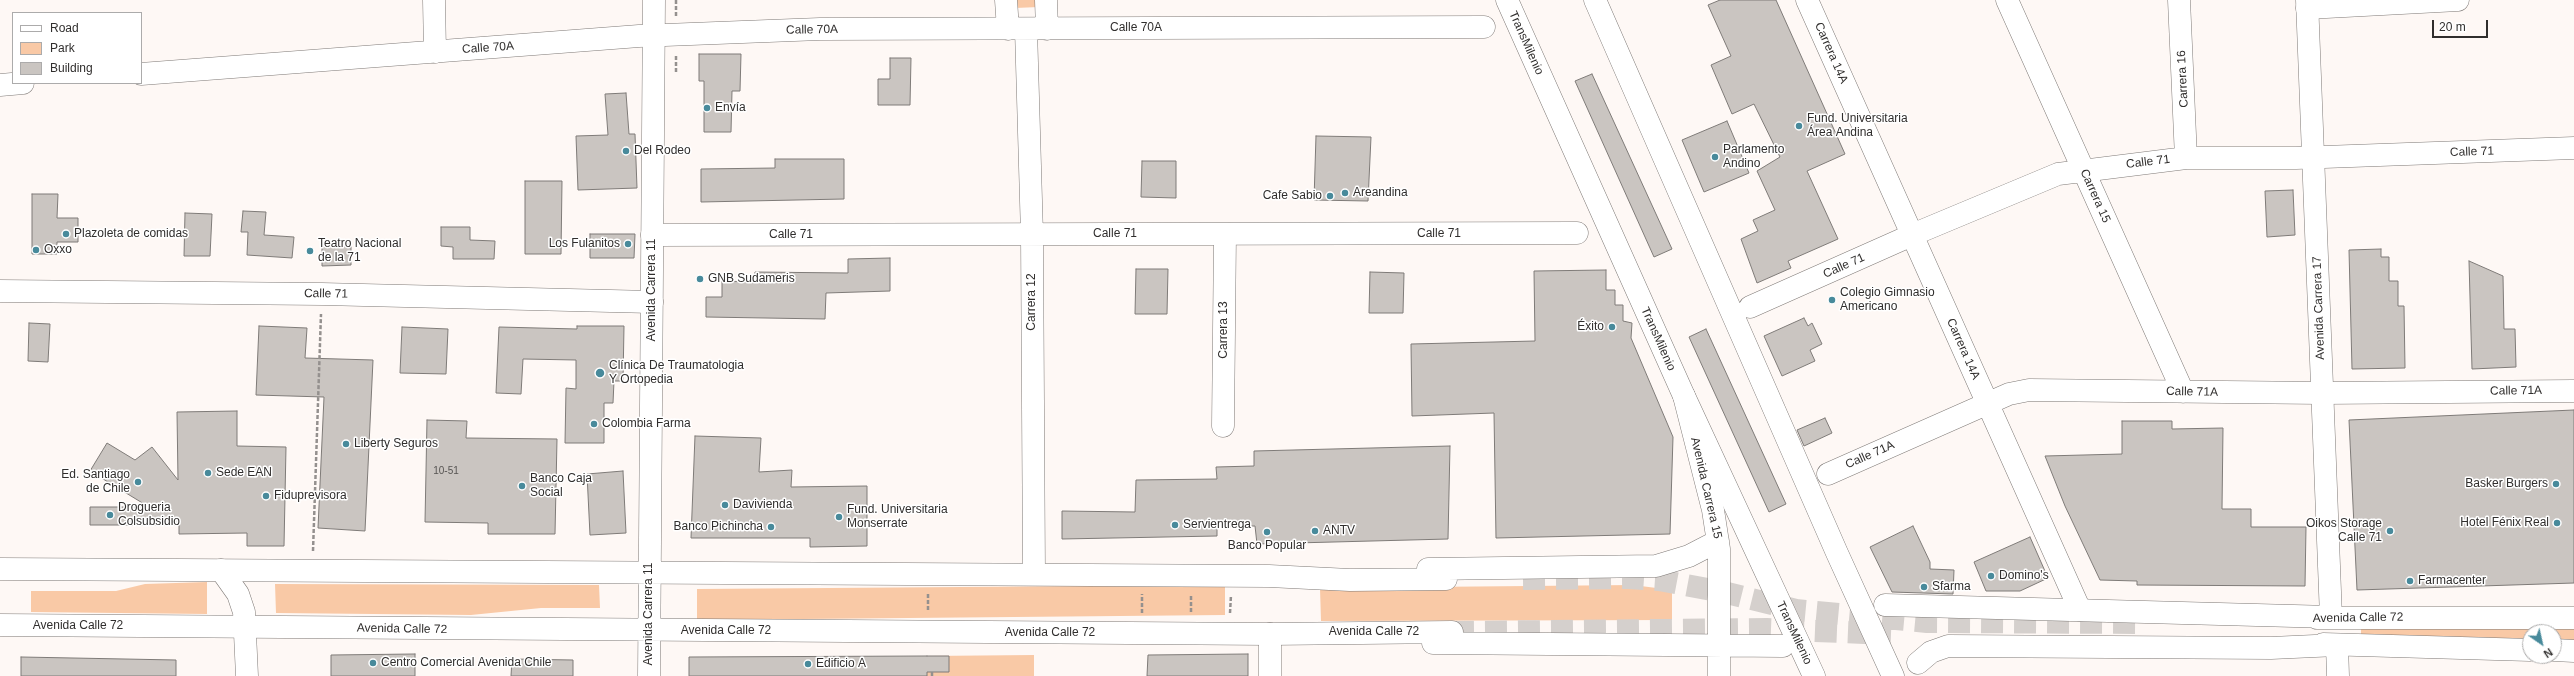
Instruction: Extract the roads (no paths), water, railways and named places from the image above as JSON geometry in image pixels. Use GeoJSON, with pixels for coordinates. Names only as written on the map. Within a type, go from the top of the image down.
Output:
{"type":"FeatureCollection","features":[{"type":"Feature","properties":{"kind":"main road"},"geometry":{"type":"LineString","coordinates":[[434,0],[435,52]]}},
{"type":"Feature","properties":{"kind":"main road","name":"Avenida Carrera 11"},"geometry":{"type":"LineString","coordinates":[[649,676],[654,0]]}},
{"type":"Feature","properties":{"kind":"main road","name":"Carrera 12"},"geometry":{"type":"LineString","coordinates":[[1006,0],[1027,29],[1032,235],[1034,574]]}},
{"type":"Feature","properties":{"kind":"main road","name":"Carrera 12"},"geometry":{"type":"LineString","coordinates":[[1027,29],[1046,0]]}},
{"type":"Feature","properties":{"kind":"main road","name":"TransMilenio"},"geometry":{"type":"LineString","coordinates":[[1507,0],[1684,396],[1814,676]]}},
{"type":"Feature","properties":{"kind":"main road"},"geometry":{"type":"LineString","coordinates":[[1595,0],[1836,553],[1893,676]]}},
{"type":"Feature","properties":{"kind":"main road","name":"Carrera 14A"},"geometry":{"type":"LineString","coordinates":[[1807,0],[2080,610]]}},
{"type":"Feature","properties":{"kind":"main road","name":"Carrera 15"},"geometry":{"type":"LineString","coordinates":[[2007,0],[2183,392]]}},
{"type":"Feature","properties":{"kind":"main road","name":"Carrera 16"},"geometry":{"type":"LineString","coordinates":[[2179,0],[2186,158]]}},
{"type":"Feature","properties":{"kind":"main road"},"geometry":{"type":"LineString","coordinates":[[2307,4],[2458,0]]}},
{"type":"Feature","properties":{"kind":"main road","name":"Avenida Carrera 17"},"geometry":{"type":"LineString","coordinates":[[2307,4],[2331,617]]}},
{"type":"Feature","properties":{"kind":"main road","name":"Calle 70A"},"geometry":{"type":"LineString","coordinates":[[142,74],[654,35],[820,29],[1484,27]]}},
{"type":"Feature","properties":{"kind":"main road"},"geometry":{"type":"LineString","coordinates":[[0,85],[12,84]]}},
{"type":"Feature","properties":{"kind":"main road","name":"Calle 71"},"geometry":{"type":"LineString","coordinates":[[1750,307],[1912,235],[2058,174],[2186,158],[2313,158],[2574,148]]}},
{"type":"Feature","properties":{"kind":"main road","name":"Calle 71"},"geometry":{"type":"LineString","coordinates":[[652,235],[1577,233]]}},
{"type":"Feature","properties":{"kind":"main road","name":"Carrera 13"},"geometry":{"type":"LineString","coordinates":[[1223,426],[1225,234]]}},
{"type":"Feature","properties":{"kind":"main road","name":"Calle 71"},"geometry":{"type":"LineString","coordinates":[[0,291],[322,294],[652,302]]}},
{"type":"Feature","properties":{"kind":"main road","name":"Calle 71A"},"geometry":{"type":"LineString","coordinates":[[1828,474],[2009,394],[2029,390],[2322,394],[2574,390]]}},
{"type":"Feature","properties":{"kind":"main road","name":"Avenida Carrera 15"},"geometry":{"type":"LineString","coordinates":[[1684,396],[1713,510],[1718,542],[1719,676]]}},
{"type":"Feature","properties":{"kind":"main road"},"geometry":{"type":"LineString","coordinates":[[1269,576],[1343,569],[1645,567],[1683,558],[1718,542]]}},
{"type":"Feature","properties":{"kind":"main road"},"geometry":{"type":"LineString","coordinates":[[0,569],[1034,574],[1269,576],[1350,580],[1446,579]]}},
{"type":"Feature","properties":{"kind":"main road"},"geometry":{"type":"LineString","coordinates":[[221,570],[238,594],[247,628],[247,676]]}},
{"type":"Feature","properties":{"kind":"main road"},"geometry":{"type":"LineString","coordinates":[[1884,605],[2331,617]]}},
{"type":"Feature","properties":{"kind":"main road","name":"Avenida Calle 72"},"geometry":{"type":"LineString","coordinates":[[2522,650],[2337,645],[2141,631],[2270,623],[2331,617],[2574,618]]}},
{"type":"Feature","properties":{"kind":"main road","name":"Avenida Calle 72"},"geometry":{"type":"LineString","coordinates":[[0,625],[649,631],[1270,634],[1452,632]]}},
{"type":"Feature","properties":{"kind":"main road"},"geometry":{"type":"LineString","coordinates":[[1270,676],[1270,634],[1349,642],[1783,646]]}},
{"type":"Feature","properties":{"kind":"main road"},"geometry":{"type":"LineString","coordinates":[[1918,663],[1931,652],[1948,646],[2271,648],[2337,645],[2338,676]]}},
{"type":"Feature","properties":{"kind":"main road"},"geometry":{"type":"LineString","coordinates":[[2562,650],[2574,651]]}},
{"type":"Feature","properties":{"kind":"tunnel"},"geometry":{"type":"LineString","coordinates":[[1523,579],[1629,578],[1659,580],[1723,592],[1796,610],[1927,622],[2142,623]]}},
{"type":"Feature","properties":{"kind":"tunnel"},"geometry":{"type":"LineString","coordinates":[[1452,632],[1767,629],[1891,634]]}},
{"type":"Feature","properties":{"kind":"place","name":"Envía"},"geometry":{"type":"Point","coordinates":[707,108]}},
{"type":"Feature","properties":{"kind":"place","name":"Fund. Universitaria Área Andina"},"geometry":{"type":"Point","coordinates":[1799,126]}},
{"type":"Feature","properties":{"kind":"place","name":"Del Rodeo"},"geometry":{"type":"Point","coordinates":[626,151]}},
{"type":"Feature","properties":{"kind":"place","name":"Parlamento Andino"},"geometry":{"type":"Point","coordinates":[1715,157]}},
{"type":"Feature","properties":{"kind":"place","name":"Areandina"},"geometry":{"type":"Point","coordinates":[1345,193]}},
{"type":"Feature","properties":{"kind":"place","name":"Cafe Sabio"},"geometry":{"type":"Point","coordinates":[1330,196]}},
{"type":"Feature","properties":{"kind":"place","name":"Plazoleta de comidas"},"geometry":{"type":"Point","coordinates":[66,234]}},
{"type":"Feature","properties":{"kind":"place","name":"Los Fulanitos"},"geometry":{"type":"Point","coordinates":[628,244]}},
{"type":"Feature","properties":{"kind":"place","name":"Oxxo"},"geometry":{"type":"Point","coordinates":[36,250]}},
{"type":"Feature","properties":{"kind":"place","name":"Teatro Nacional de la 71"},"geometry":{"type":"Point","coordinates":[310,251]}},
{"type":"Feature","properties":{"kind":"place","name":"GNB Sudameris"},"geometry":{"type":"Point","coordinates":[700,279]}},
{"type":"Feature","properties":{"kind":"place","name":"Colegio Gimnasio Americano"},"geometry":{"type":"Point","coordinates":[1832,300]}},
{"type":"Feature","properties":{"kind":"place","name":"Éxito"},"geometry":{"type":"Point","coordinates":[1612,327]}},
{"type":"Feature","properties":{"kind":"place","name":"Clínica De Traumatologia Y Ortopedia"},"geometry":{"type":"Point","coordinates":[600,373]}},
{"type":"Feature","properties":{"kind":"place","name":"Colombia Farma"},"geometry":{"type":"Point","coordinates":[594,424]}},
{"type":"Feature","properties":{"kind":"place","name":"Liberty Seguros"},"geometry":{"type":"Point","coordinates":[346,444]}},
{"type":"Feature","properties":{"kind":"place","name":"Sede EAN"},"geometry":{"type":"Point","coordinates":[208,473]}},
{"type":"Feature","properties":{"kind":"place","name":"Ed. Santiago de Chile"},"geometry":{"type":"Point","coordinates":[138,482]}},
{"type":"Feature","properties":{"kind":"place","name":"Basker Burgers"},"geometry":{"type":"Point","coordinates":[2556,484]}},
{"type":"Feature","properties":{"kind":"place","name":"Banco Caja Social"},"geometry":{"type":"Point","coordinates":[522,486]}},
{"type":"Feature","properties":{"kind":"place","name":"Fiduprevisora"},"geometry":{"type":"Point","coordinates":[266,496]}},
{"type":"Feature","properties":{"kind":"place","name":"Davivienda"},"geometry":{"type":"Point","coordinates":[725,505]}},
{"type":"Feature","properties":{"kind":"place","name":"Drogueria Colsubsidio"},"geometry":{"type":"Point","coordinates":[110,515]}},
{"type":"Feature","properties":{"kind":"place","name":"Fund. Universitaria Monserrate"},"geometry":{"type":"Point","coordinates":[839,517]}},
{"type":"Feature","properties":{"kind":"place","name":"Hotel Fénix Real"},"geometry":{"type":"Point","coordinates":[2557,523]}},
{"type":"Feature","properties":{"kind":"place","name":"Servientrega"},"geometry":{"type":"Point","coordinates":[1175,525]}},
{"type":"Feature","properties":{"kind":"place","name":"Banco Pichincha"},"geometry":{"type":"Point","coordinates":[771,527]}},
{"type":"Feature","properties":{"kind":"place","name":"ANTV"},"geometry":{"type":"Point","coordinates":[1315,531]}},
{"type":"Feature","properties":{"kind":"place","name":"Oikos Storage Calle 71"},"geometry":{"type":"Point","coordinates":[2390,531]}},
{"type":"Feature","properties":{"kind":"place","name":"Banco Popular"},"geometry":{"type":"Point","coordinates":[1267,532]}},
{"type":"Feature","properties":{"kind":"place","name":"Domino's"},"geometry":{"type":"Point","coordinates":[1991,576]}},
{"type":"Feature","properties":{"kind":"place","name":"Farmacenter"},"geometry":{"type":"Point","coordinates":[2410,581]}},
{"type":"Feature","properties":{"kind":"place","name":"Sfarma"},"geometry":{"type":"Point","coordinates":[1924,587]}},
{"type":"Feature","properties":{"kind":"place","name":"Centro Comercial Avenida Chile"},"geometry":{"type":"Point","coordinates":[373,663]}},
{"type":"Feature","properties":{"kind":"place","name":"Edificio A"},"geometry":{"type":"Point","coordinates":[808,664]}}]}
